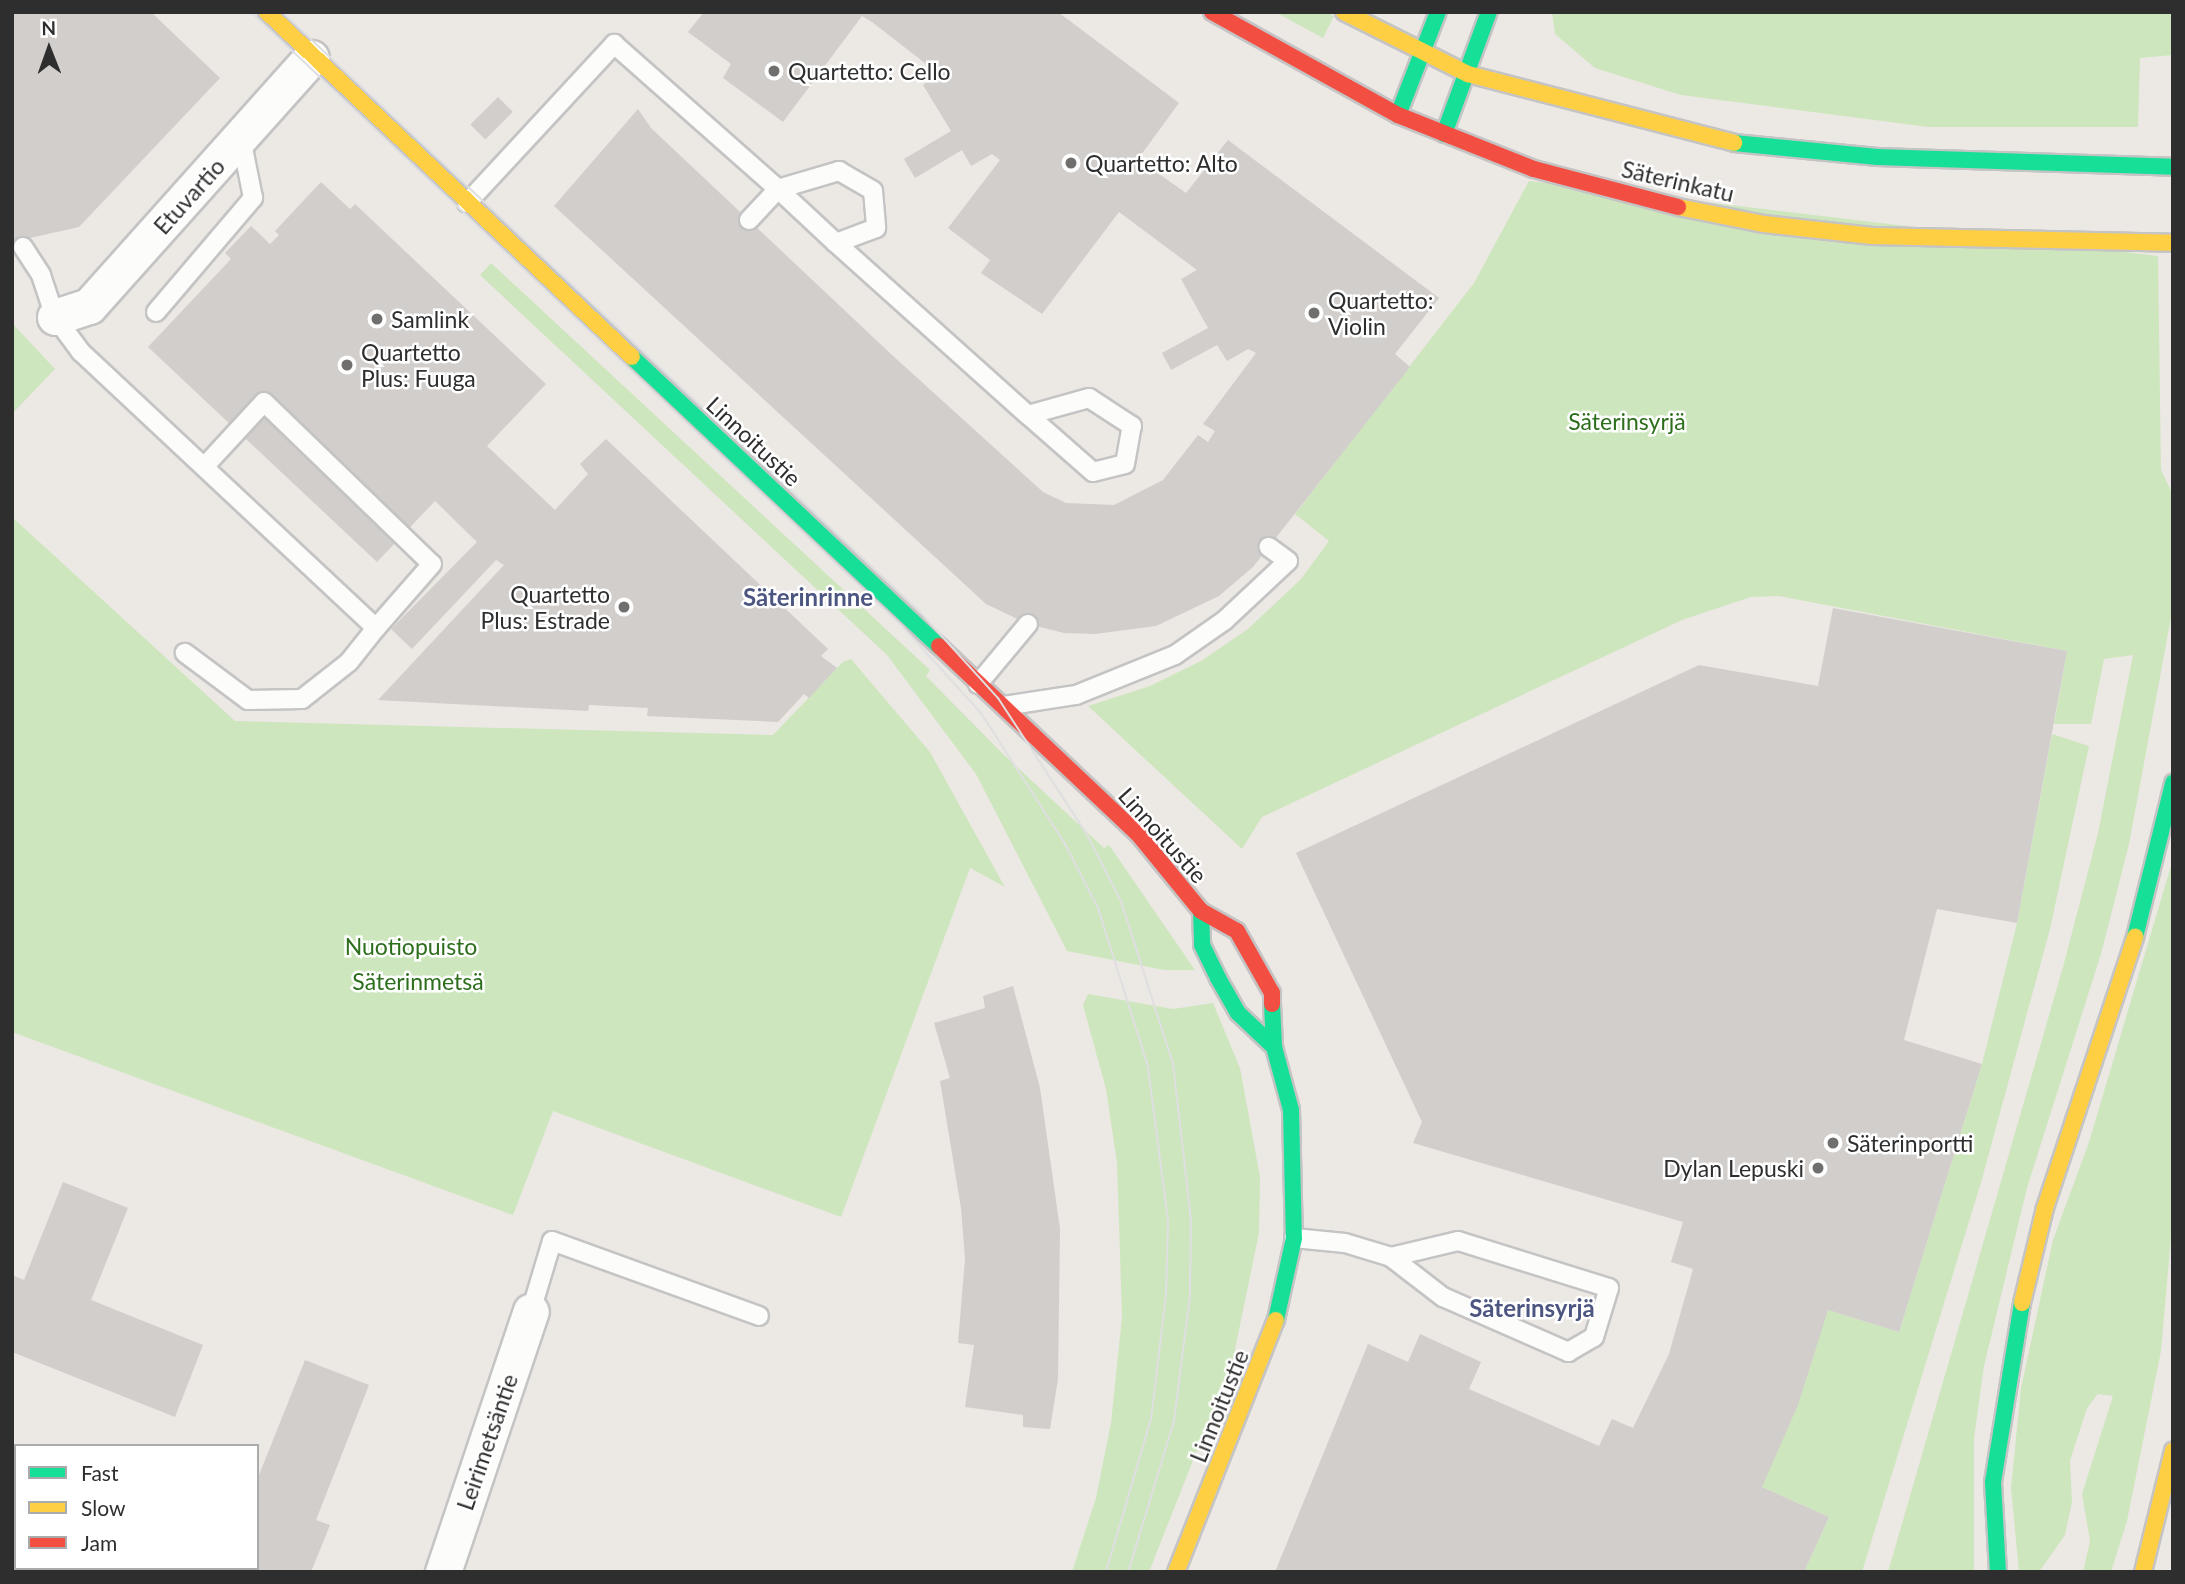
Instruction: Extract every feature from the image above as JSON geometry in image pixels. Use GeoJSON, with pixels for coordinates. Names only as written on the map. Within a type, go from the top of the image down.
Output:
{"type":"FeatureCollection","features":[{"type":"Feature","properties":{"kind":"main road","name":"Linnoitustie"},"geometry":{"type":"LineString","coordinates":[[267,12],[311,58],[1138,834],[1201,911],[1237,931],[1254,959],[1272,993],[1274,1047],[1292,1123],[1294,1238],[1273,1334],[1176,1572]]}},
{"type":"Feature","properties":{"kind":"main road","name":"Säterinkatu"},"geometry":{"type":"LineString","coordinates":[[1212,12],[1398,115],[1534,169],[1764,224],[1872,236],[2173,243]]}},
{"type":"Feature","properties":{"kind":"main road","name":"Säterinkatu"},"geometry":{"type":"LineString","coordinates":[[1344,12],[1422,56],[1468,74],[1685,134],[1776,150],[2173,167]]}},
{"type":"Feature","properties":{"kind":"main road"},"geometry":{"type":"LineString","coordinates":[[1398,115],[1438,12]]}},
{"type":"Feature","properties":{"kind":"main road"},"geometry":{"type":"LineString","coordinates":[[1444,134],[1489,12]]}},
{"type":"Feature","properties":{"kind":"main road"},"geometry":{"type":"LineString","coordinates":[[1998,1572],[1993,1482],[2011,1347],[2045,1208],[2143,914],[2173,783]]}},
{"type":"Feature","properties":{"kind":"main road","name":"Linnoitustie"},"geometry":{"type":"LineString","coordinates":[[1201,911],[1202,945],[1219,978],[1238,1013],[1274,1047]]}},
{"type":"Feature","properties":{"kind":"main road"},"geometry":{"type":"LineString","coordinates":[[2143,1572],[2173,1451]]}},
{"type":"Feature","properties":{"kind":"street","name":"Etuvartio"},"geometry":{"type":"LineString","coordinates":[[55,317],[89,306],[311,58]]}},
{"type":"Feature","properties":{"kind":"street","name":"Leirimetsäntie"},"geometry":{"type":"LineString","coordinates":[[443,1572],[531,1311]]}},
{"type":"Feature","properties":{"kind":"lane"},"geometry":{"type":"LineString","coordinates":[[467,203],[614,44],[1028,415],[1060,453],[1093,472],[1125,464],[1132,426],[1089,398],[1028,415]]}},
{"type":"Feature","properties":{"kind":"lane"},"geometry":{"type":"LineString","coordinates":[[156,312],[253,198],[241,138]]}},
{"type":"Feature","properties":{"kind":"lane"},"geometry":{"type":"LineString","coordinates":[[749,220],[778,189],[839,171],[873,191],[876,228],[836,243]]}},
{"type":"Feature","properties":{"kind":"lane"},"geometry":{"type":"LineString","coordinates":[[23,247],[41,275],[55,317],[81,352],[376,628]]}},
{"type":"Feature","properties":{"kind":"lane"},"geometry":{"type":"LineString","coordinates":[[185,653],[248,700],[302,699],[349,662],[432,564],[264,402],[204,467]]}},
{"type":"Feature","properties":{"kind":"lane"},"geometry":{"type":"LineString","coordinates":[[1000,706],[1076,695],[1175,655],[1226,620],[1288,561],[1269,547]]}},
{"type":"Feature","properties":{"kind":"lane"},"geometry":{"type":"LineString","coordinates":[[978,684],[1028,624]]}},
{"type":"Feature","properties":{"kind":"lane"},"geometry":{"type":"LineString","coordinates":[[1294,1238],[1345,1243],[1391,1257],[1443,1297],[1567,1352],[1594,1338],[1609,1288],[1458,1241],[1391,1257]]}},
{"type":"Feature","properties":{"kind":"lane"},"geometry":{"type":"LineString","coordinates":[[531,1311],[552,1241],[760,1316]]}},
{"type":"Feature","properties":{"kind":"green space"},"geometry":{"type":"Polygon","coordinates":[[[1275,12],[1327,12],[1334,16],[1323,38],[1275,12]]]}},
{"type":"Feature","properties":{"kind":"green space"},"geometry":{"type":"Polygon","coordinates":[[[1552,12],[2173,12],[2173,55],[2140,58],[2138,127],[1928,127],[1681,95],[1595,68],[1555,34],[1552,12]]]}},
{"type":"Feature","properties":{"kind":"green space","name":"Säterinsyrjä"},"geometry":{"type":"Polygon","coordinates":[[[1529,181],[2158,256],[2161,470],[2173,495],[2173,607],[2129,844],[2101,954],[2027,1188],[1984,1366],[1974,1438],[1974,1572],[1888,1572],[2063,967],[2098,833],[2133,655],[2104,659],[2091,724],[2054,724],[2067,651],[1779,596],[1751,597],[1682,620],[1262,817],[1242,849],[1088,706],[1150,686],[1201,661],[1248,629],[1301,579],[1329,541],[1295,514],[1474,283],[1529,181]]]}},
{"type":"Feature","properties":{"kind":"green space"},"geometry":{"type":"Polygon","coordinates":[[[491,263],[930,670],[926,676],[1001,752],[1104,848],[1109,845],[1195,970],[1164,970],[1067,951],[976,774],[887,655],[480,275],[491,263]]]}},
{"type":"Feature","properties":{"kind":"green space"},"geometry":{"type":"Polygon","coordinates":[[[12,323],[55,369],[12,414],[12,323]]]}},
{"type":"Feature","properties":{"kind":"green space","name":"Säterinmetsä"},"geometry":{"type":"Polygon","coordinates":[[[12,517],[235,721],[773,735],[843,662],[851,659],[930,752],[1005,887],[970,868],[841,1217],[553,1111],[513,1215],[12,1032],[12,517]]]}},
{"type":"Feature","properties":{"kind":"green space"},"geometry":{"type":"Polygon","coordinates":[[[2052,734],[2089,746],[2050,929],[1982,1179],[1862,1572],[1804,1572],[1829,1517],[1762,1487],[1828,1310],[1899,1332],[1982,1064],[2017,923],[2052,734]]]}},
{"type":"Feature","properties":{"kind":"green space"},"geometry":{"type":"Polygon","coordinates":[[[2173,859],[2173,1215],[2161,1351],[2127,1521],[2111,1572],[2083,1572],[2090,1541],[2082,1494],[2113,1396],[2098,1394],[2087,1408],[2070,1461],[2072,1502],[2065,1535],[2039,1572],[2019,1572],[2011,1488],[2021,1388],[2053,1240],[2089,1142],[2173,859]]]}},
{"type":"Feature","properties":{"kind":"green space"},"geometry":{"type":"Polygon","coordinates":[[[1088,994],[1173,1009],[1213,1003],[1240,1068],[1260,1177],[1259,1233],[1233,1359],[1149,1572],[1072,1572],[1096,1498],[1111,1423],[1122,1317],[1117,1163],[1106,1089],[1083,1005],[1088,994]]]}},
{"type":"Feature","properties":{"kind":"building"},"geometry":{"type":"Polygon","coordinates":[[[12,12],[151,12],[220,78],[79,227],[12,242],[12,12]]]}},
{"type":"Feature","properties":{"kind":"building"},"geometry":{"type":"Polygon","coordinates":[[[704,12],[1058,12],[1179,103],[1138,159],[1186,193],[1228,140],[1439,298],[1395,354],[1410,367],[1253,567],[1219,596],[1156,626],[1095,634],[1064,633],[1028,624],[986,604],[554,206],[638,109],[651,128],[892,355],[1043,492],[1066,503],[1114,505],[1163,480],[1198,435],[1208,442],[1215,431],[1203,424],[1256,353],[1248,349],[1227,361],[1217,345],[1171,370],[1162,353],[1208,328],[1181,279],[1197,270],[1119,212],[1042,314],[981,273],[990,260],[948,228],[1000,160],[992,154],[971,166],[962,150],[915,178],[904,159],[951,131],[923,85],[939,74],[872,22],[862,16],[783,122],[723,78],[731,64],[688,32],[704,12]]]}},
{"type":"Feature","properties":{"kind":"building"},"geometry":{"type":"Polygon","coordinates":[[[498,97],[513,112],[485,139],[470,125],[498,97]]]}},
{"type":"Feature","properties":{"kind":"building"},"geometry":{"type":"Polygon","coordinates":[[[321,182],[350,209],[355,204],[546,384],[487,446],[555,510],[588,474],[580,464],[606,439],[828,649],[821,656],[837,668],[809,698],[804,694],[778,722],[647,716],[648,708],[589,705],[588,711],[378,700],[504,565],[496,560],[412,649],[391,629],[477,542],[435,501],[377,562],[148,347],[231,259],[225,253],[251,226],[270,244],[279,235],[275,231],[321,182]]]}},
{"type":"Feature","properties":{"kind":"building"},"geometry":{"type":"Polygon","coordinates":[[[1833,608],[2067,651],[2017,923],[1937,909],[1904,1040],[1982,1064],[1899,1332],[1828,1310],[1798,1405],[1762,1487],[1829,1517],[1804,1572],[1275,1572],[1368,1344],[1408,1362],[1420,1334],[1481,1362],[1469,1389],[1599,1446],[1612,1419],[1633,1428],[1669,1354],[1693,1269],[1671,1262],[1683,1222],[1413,1143],[1422,1122],[1296,853],[1699,665],[1818,686],[1833,608]]]}},
{"type":"Feature","properties":{"kind":"building"},"geometry":{"type":"Polygon","coordinates":[[[1013,986],[1040,1088],[1060,1229],[1058,1379],[1050,1429],[1023,1427],[1023,1415],[965,1407],[974,1345],[958,1343],[965,1259],[961,1208],[940,1081],[950,1078],[934,1023],[985,1008],[983,996],[1013,986]]]}},
{"type":"Feature","properties":{"kind":"building"},"geometry":{"type":"Polygon","coordinates":[[[63,1182],[128,1208],[91,1300],[203,1345],[175,1417],[12,1352],[12,1275],[24,1280],[63,1182]]]}},
{"type":"Feature","properties":{"kind":"building"},"geometry":{"type":"Polygon","coordinates":[[[305,1360],[369,1385],[316,1520],[330,1525],[311,1572],[255,1570],[259,1570],[259,1475],[305,1360]]]}},
{"type":"Feature","properties":{"kind":"tram line"},"geometry":{"type":"LineString","coordinates":[[251,12],[902,626],[981,713],[1065,844],[1098,908],[1148,1067],[1168,1221],[1166,1295],[1151,1419],[1106,1572]]}},
{"type":"Feature","properties":{"kind":"tram line"},"geometry":{"type":"LineString","coordinates":[[282,12],[919,611],[998,698],[1086,833],[1121,901],[1173,1064],[1191,1220],[1190,1296],[1174,1421],[1128,1572]]}},
{"type":"Feature","properties":{"kind":"traffic: fast"},"geometry":{"type":"LineString","coordinates":[[1398,115],[1438,12]]}},
{"type":"Feature","properties":{"kind":"traffic: fast"},"geometry":{"type":"LineString","coordinates":[[1444,134],[1489,12]]}},
{"type":"Feature","properties":{"kind":"traffic: fast"},"geometry":{"type":"LineString","coordinates":[[1734,143],[1877,157],[2173,167]]}},
{"type":"Feature","properties":{"kind":"traffic: fast"},"geometry":{"type":"LineString","coordinates":[[632,357],[939,646]]}},
{"type":"Feature","properties":{"kind":"traffic: fast"},"geometry":{"type":"LineString","coordinates":[[2135,937],[2173,783]]}},
{"type":"Feature","properties":{"kind":"traffic: fast"},"geometry":{"type":"LineString","coordinates":[[1201,911],[1202,945],[1218,978],[1238,1013],[1274,1047]]}},
{"type":"Feature","properties":{"kind":"traffic: fast"},"geometry":{"type":"LineString","coordinates":[[1272,1004],[1274,1047],[1291,1110],[1294,1238],[1276,1320]]}},
{"type":"Feature","properties":{"kind":"traffic: fast"},"geometry":{"type":"LineString","coordinates":[[1998,1572],[1993,1482],[2022,1303]]}},
{"type":"Feature","properties":{"kind":"traffic: slow"},"geometry":{"type":"LineString","coordinates":[[267,12],[632,357]]}},
{"type":"Feature","properties":{"kind":"traffic: slow"},"geometry":{"type":"LineString","coordinates":[[1344,12],[1468,74],[1734,143]]}},
{"type":"Feature","properties":{"kind":"traffic: slow"},"geometry":{"type":"LineString","coordinates":[[1678,207],[1764,224],[1872,236],[2173,243]]}},
{"type":"Feature","properties":{"kind":"traffic: slow"},"geometry":{"type":"LineString","coordinates":[[2022,1303],[2045,1208],[2135,937]]}},
{"type":"Feature","properties":{"kind":"traffic: slow"},"geometry":{"type":"LineString","coordinates":[[1176,1572],[1276,1320]]}},
{"type":"Feature","properties":{"kind":"traffic: slow"},"geometry":{"type":"LineString","coordinates":[[2143,1572],[2173,1451]]}},
{"type":"Feature","properties":{"kind":"traffic: jam"},"geometry":{"type":"LineString","coordinates":[[1212,12],[1398,115],[1534,169],[1678,207]]}},
{"type":"Feature","properties":{"kind":"traffic: jam"},"geometry":{"type":"LineString","coordinates":[[939,646],[1138,834],[1201,911],[1237,931],[1272,993],[1272,1004]]}},
{"type":"Feature","properties":{"kind":"place","name":"Quartetto: Cello"},"geometry":{"type":"Point","coordinates":[774,71]}},
{"type":"Feature","properties":{"kind":"place","name":"Quartetto: Alto"},"geometry":{"type":"Point","coordinates":[1071,163]}},
{"type":"Feature","properties":{"kind":"place","name":"Quartetto: Violin"},"geometry":{"type":"Point","coordinates":[1314,313]}},
{"type":"Feature","properties":{"kind":"place","name":"Samlink"},"geometry":{"type":"Point","coordinates":[377,319]}},
{"type":"Feature","properties":{"kind":"place","name":"Quartetto Plus: Fuuga"},"geometry":{"type":"Point","coordinates":[347,365]}},
{"type":"Feature","properties":{"kind":"place","name":"Quartetto Plus: Estrade"},"geometry":{"type":"Point","coordinates":[624,607]}},
{"type":"Feature","properties":{"kind":"place","name":"Säterinportti"},"geometry":{"type":"Point","coordinates":[1833,1143]}},
{"type":"Feature","properties":{"kind":"place","name":"Dylan Lepuski"},"geometry":{"type":"Point","coordinates":[1818,1168]}},
{"type":"Feature","properties":{"kind":"district","name":"Säterinrinne"},"geometry":{"type":"Point","coordinates":[808,597]}},
{"type":"Feature","properties":{"kind":"district","name":"Säterinsyrjä"},"geometry":{"type":"Point","coordinates":[1532,1308]}},
{"type":"Feature","properties":{"kind":"park label","name":"Nuotiopuisto"},"geometry":{"type":"Point","coordinates":[411,946]}}]}
